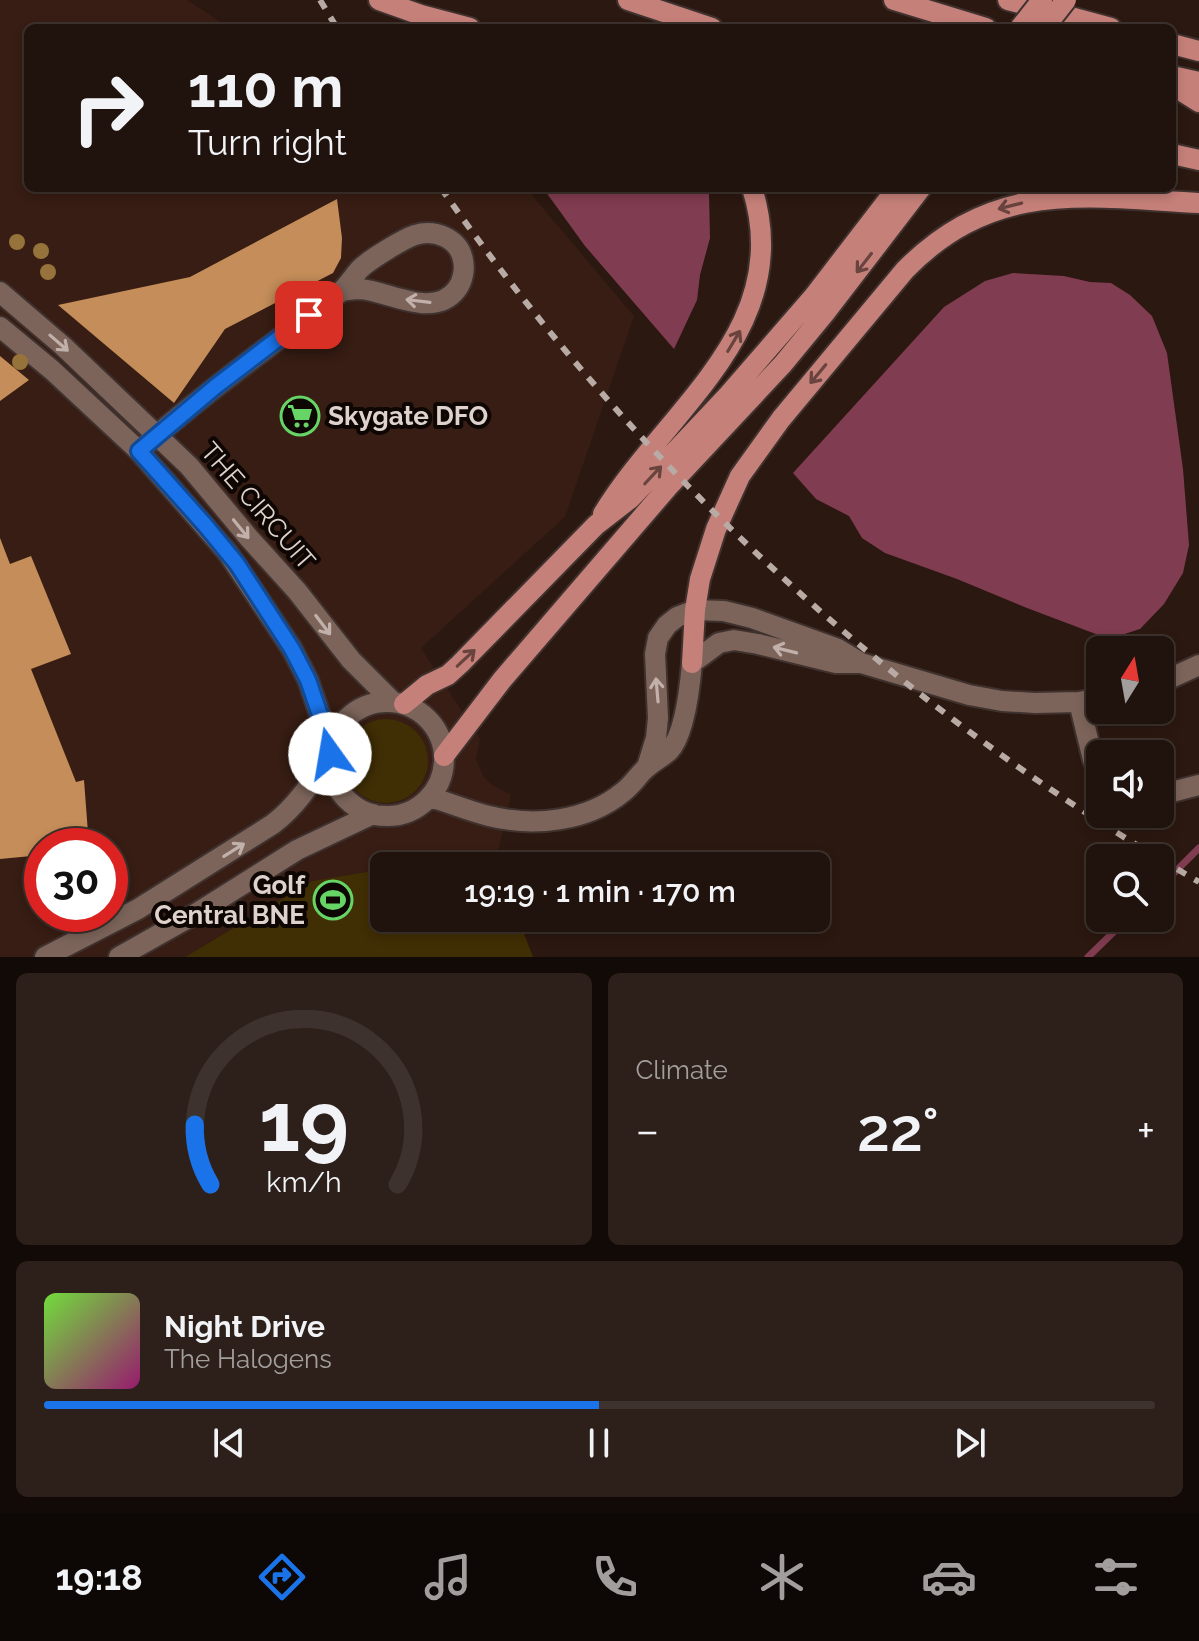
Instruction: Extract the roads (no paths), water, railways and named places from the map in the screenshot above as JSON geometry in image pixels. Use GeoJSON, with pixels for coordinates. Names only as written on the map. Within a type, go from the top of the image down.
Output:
{"type":"FeatureCollection","features":[{"type":"Feature","properties":{"kind":"main road"},"geometry":{"type":"LineString","coordinates":[[379,0],[455,24]]}},
{"type":"Feature","properties":{"kind":"main road"},"geometry":{"type":"LineString","coordinates":[[628,0],[700,24]]}},
{"type":"Feature","properties":{"kind":"main road"},"geometry":{"type":"LineString","coordinates":[[894,0],[973,24]]}},
{"type":"Feature","properties":{"kind":"main road"},"geometry":{"type":"LineString","coordinates":[[1008,0],[1096,24]]}},
{"type":"Feature","properties":{"kind":"main road"},"geometry":{"type":"LineString","coordinates":[[1023,24],[1042,0]]}},
{"type":"Feature","properties":{"kind":"main road"},"geometry":{"type":"LineString","coordinates":[[1047,24],[1066,0]]}},
{"type":"Feature","properties":{"kind":"main road"},"geometry":{"type":"LineString","coordinates":[[1176,45],[1199,51]]}},
{"type":"Feature","properties":{"kind":"main road"},"geometry":{"type":"LineString","coordinates":[[1176,77],[1199,82]]}},
{"type":"Feature","properties":{"kind":"main road"},"geometry":{"type":"LineString","coordinates":[[1176,88],[1199,102]]}},
{"type":"Feature","properties":{"kind":"main road"},"geometry":{"type":"LineString","coordinates":[[1176,155],[1199,160]]}},
{"type":"Feature","properties":{"kind":"main road"},"geometry":{"type":"LineString","coordinates":[[596,525],[617,489],[707,380],[742,327],[759,262],[759,220],[753,192]]}},
{"type":"Feature","properties":{"kind":"main road"},"geometry":{"type":"LineString","coordinates":[[398,703],[448,675],[472,654],[596,525],[631,498],[729,394],[905,193]]}},
{"type":"Feature","properties":{"kind":"main road"},"geometry":{"type":"LineString","coordinates":[[444,756],[502,680],[652,506],[791,354],[834,301],[905,193]]}},
{"type":"Feature","properties":{"kind":"main road"},"geometry":{"type":"LineString","coordinates":[[692,663],[700,579],[707,554],[740,476],[781,419],[920,254],[965,224],[1014,204],[1068,198],[1199,203]]}},
{"type":"Feature","properties":{"kind":"street"},"geometry":{"type":"LineString","coordinates":[[139,451],[215,387],[342,291],[361,267],[413,236],[431,234],[447,238],[453,242],[464,263],[456,290],[433,303],[360,289],[342,291]]}},
{"type":"Feature","properties":{"kind":"street","name":"THE CIRCUIT"},"geometry":{"type":"LineString","coordinates":[[0,292],[63,346],[189,466],[297,591],[345,653],[398,703]]}},
{"type":"Feature","properties":{"kind":"street","name":"THE CIRCUIT"},"geometry":{"type":"LineString","coordinates":[[0,327],[52,370],[139,451],[237,564],[292,649],[308,680],[332,746]]}},
{"type":"Feature","properties":{"kind":"street"},"geometry":{"type":"LineString","coordinates":[[647,767],[656,738],[658,718],[655,662],[658,638],[677,617],[695,610],[724,611],[752,618],[838,649],[861,663],[943,688],[1002,701],[1086,701]]}},
{"type":"Feature","properties":{"kind":"street"},"geometry":{"type":"LineString","coordinates":[[430,797],[491,817],[540,822],[567,818],[604,804],[624,792],[647,767],[671,749],[687,707],[692,663],[719,643],[734,640],[836,663],[861,663]]}},
{"type":"Feature","properties":{"kind":"street"},"geometry":{"type":"LineString","coordinates":[[1174,677],[1199,665]]}},
{"type":"Feature","properties":{"kind":"street"},"geometry":{"type":"LineString","coordinates":[[1079,702],[1088,740]]}},
{"type":"Feature","properties":{"kind":"street"},"geometry":{"type":"LineString","coordinates":[[45,957],[138,909],[287,813],[300,799],[343,722],[357,710],[374,703],[398,703],[419,712],[432,723],[441,738],[444,770],[439,785],[418,807],[404,814],[373,814],[358,808],[336,785],[331,770],[332,746]]}},
{"type":"Feature","properties":{"kind":"street"},"geometry":{"type":"LineString","coordinates":[[1174,791],[1199,785]]}},
{"type":"Feature","properties":{"kind":"street"},"geometry":{"type":"LineString","coordinates":[[119,957],[197,913],[297,850],[373,814]]}},
{"type":"Feature","properties":{"kind":"waterway"},"geometry":{"type":"LineString","coordinates":[[1174,873],[1199,848]]}},
{"type":"Feature","properties":{"kind":"waterway"},"geometry":{"type":"LineString","coordinates":[[1088,957],[1114,932]]}},
{"type":"Feature","properties":{"kind":"railway"},"geometry":{"type":"LineString","coordinates":[[320,0],[335,24]]}},
{"type":"Feature","properties":{"kind":"railway"},"geometry":{"type":"LineString","coordinates":[[444,192],[514,287],[593,383],[676,474],[765,561],[857,643],[954,720],[1054,792],[1136,844]]}},
{"type":"Feature","properties":{"kind":"railway"},"geometry":{"type":"LineString","coordinates":[[1174,867],[1199,882]]}},
{"type":"Feature","properties":{"kind":"place","name":"Skygate DFO"},"geometry":{"type":"Point","coordinates":[300,416]}},
{"type":"Feature","properties":{"kind":"place","name":"Golf Central BNE"},"geometry":{"type":"Point","coordinates":[333,900]}}]}
